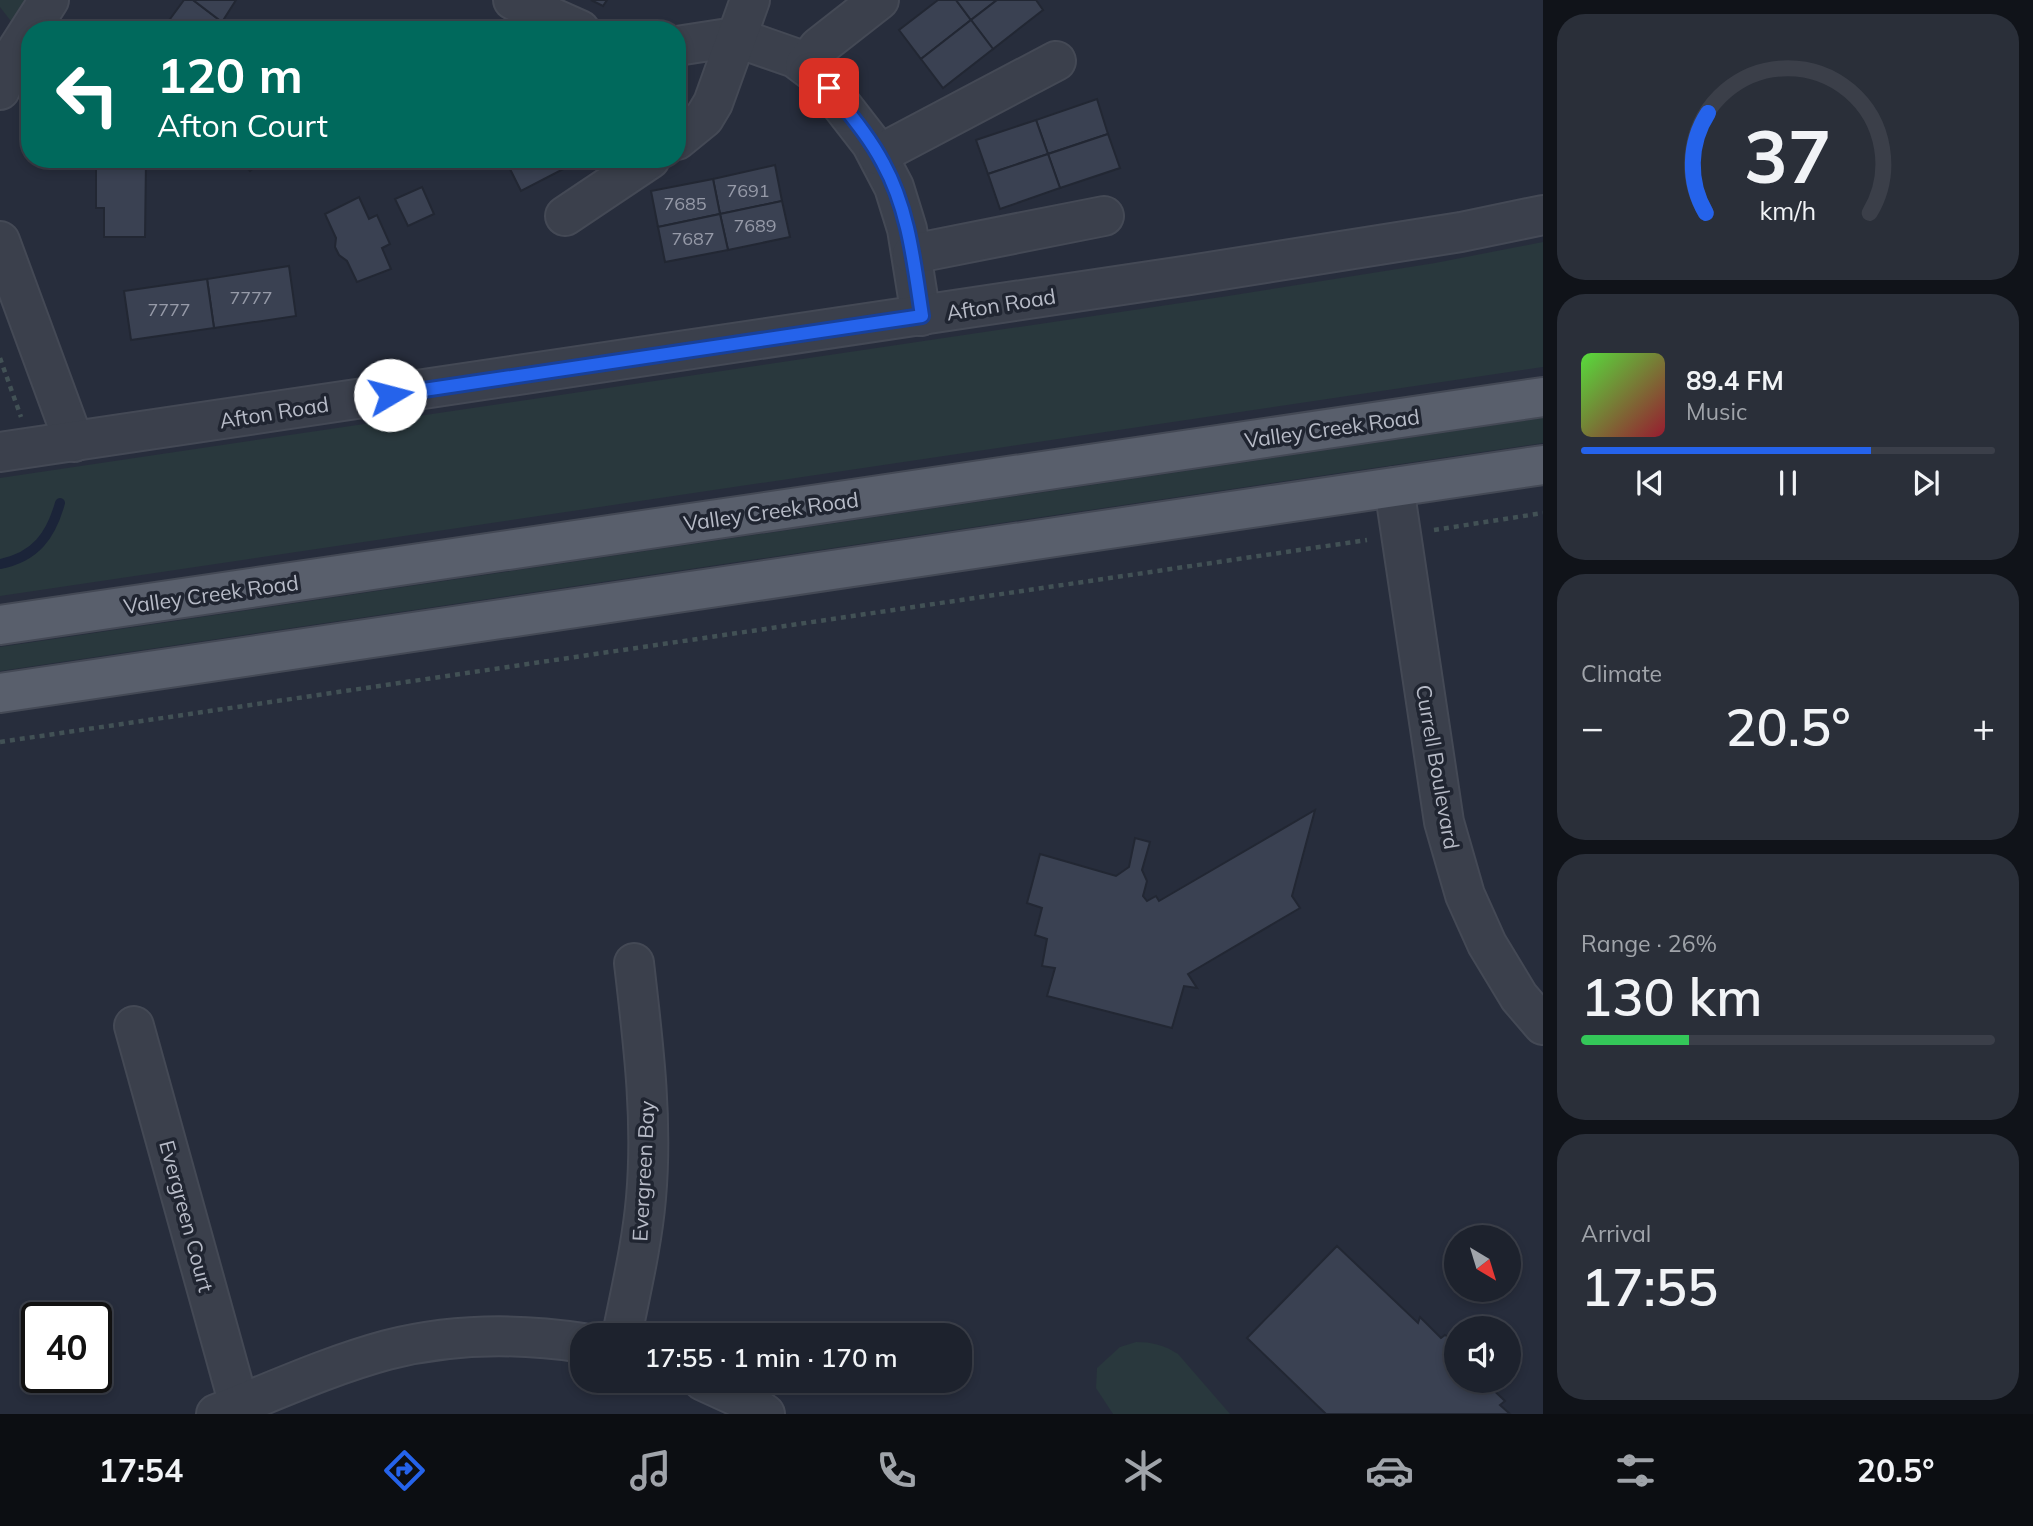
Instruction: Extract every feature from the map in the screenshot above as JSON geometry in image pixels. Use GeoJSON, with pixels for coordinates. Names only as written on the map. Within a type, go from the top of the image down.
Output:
{"type":"FeatureCollection","features":[{"type":"Feature","properties":{"kind":"main road","name":"Valley Creek Road"},"geometry":{"type":"LineString","coordinates":[[0,625],[1543,397]]}},
{"type":"Feature","properties":{"kind":"main road"},"geometry":{"type":"LineString","coordinates":[[0,693],[1543,465]]}},
{"type":"Feature","properties":{"kind":"street"},"geometry":{"type":"LineString","coordinates":[[36,21],[49,0]]}},
{"type":"Feature","properties":{"kind":"street"},"geometry":{"type":"LineString","coordinates":[[513,0],[560,21]]}},
{"type":"Feature","properties":{"kind":"street"},"geometry":{"type":"LineString","coordinates":[[719,0],[735,37]]}},
{"type":"Feature","properties":{"kind":"street"},"geometry":{"type":"LineString","coordinates":[[686,134],[709,111],[750,0]]}},
{"type":"Feature","properties":{"kind":"street"},"geometry":{"type":"LineString","coordinates":[[805,65],[819,47],[879,0]]}},
{"type":"Feature","properties":{"kind":"street"},"geometry":{"type":"LineString","coordinates":[[686,45],[735,37],[782,52],[805,65],[829,88],[878,155],[897,194],[912,254],[922,316]]}},
{"type":"Feature","properties":{"kind":"street"},"geometry":{"type":"LineString","coordinates":[[0,90],[21,44]]}},
{"type":"Feature","properties":{"kind":"street"},"geometry":{"type":"LineString","coordinates":[[878,155],[1056,61]]}},
{"type":"Feature","properties":{"kind":"street"},"geometry":{"type":"LineString","coordinates":[[565,216],[637,168]]}},
{"type":"Feature","properties":{"kind":"street"},"geometry":{"type":"LineString","coordinates":[[912,254],[1104,215]]}},
{"type":"Feature","properties":{"kind":"street","name":"Afton Road"},"geometry":{"type":"LineString","coordinates":[[16,450],[922,316],[1379,245],[1522,221],[1543,215]]}},
{"type":"Feature","properties":{"kind":"street"},"geometry":{"type":"LineString","coordinates":[[0,241],[74,442]]}},
{"type":"Feature","properties":{"kind":"street","name":"Currell Boulevard"},"geometry":{"type":"LineString","coordinates":[[1394,487],[1444,822],[1465,895],[1487,944],[1519,997],[1543,1025]]}},
{"type":"Feature","properties":{"kind":"street","name":"Evergreen Bay"},"geometry":{"type":"LineString","coordinates":[[624,1323],[639,1250],[649,1146],[648,1086],[634,963]]}},
{"type":"Feature","properties":{"kind":"street","name":"Evergreen Court"},"geometry":{"type":"LineString","coordinates":[[134,1026],[228,1409]]}},
{"type":"Feature","properties":{"kind":"street"},"geometry":{"type":"LineString","coordinates":[[228,1409],[387,1350],[436,1341],[498,1336],[570,1341]]}},
{"type":"Feature","properties":{"kind":"street"},"geometry":{"type":"LineString","coordinates":[[730,1393],[765,1414]]}},
{"type":"Feature","properties":{"kind":"path"},"geometry":{"type":"LineString","coordinates":[[0,358],[16,450]]}},
{"type":"Feature","properties":{"kind":"path"},"geometry":{"type":"LineString","coordinates":[[1441,528],[1543,513]]}},
{"type":"Feature","properties":{"kind":"path"},"geometry":{"type":"LineString","coordinates":[[0,742],[1357,541]]}},
{"type":"Feature","properties":{"kind":"shaded area"},"geometry":{"type":"Polygon","coordinates":[[[0,0],[49,0],[35,21],[21,21],[21,34],[0,7],[0,0]]]}},
{"type":"Feature","properties":{"kind":"shaded area"},"geometry":{"type":"Polygon","coordinates":[[[1543,242],[1543,367],[0,596],[0,478],[1228,296],[1435,263],[1543,242]]]}},
{"type":"Feature","properties":{"kind":"shaded area"},"geometry":{"type":"Polygon","coordinates":[[[1543,418],[1543,443],[0,671],[0,647],[1543,418]]]}},
{"type":"Feature","properties":{"kind":"shaded area"},"geometry":{"type":"Polygon","coordinates":[[[1136,1342],[1158,1345],[1178,1354],[1230,1414],[1113,1414],[1096,1388],[1097,1368],[1120,1347],[1136,1342]]]}},
{"type":"Feature","properties":{"kind":"building"},"geometry":{"type":"Polygon","coordinates":[[[184,0],[193,0],[221,21],[169,21],[184,0]]]}},
{"type":"Feature","properties":{"kind":"building"},"geometry":{"type":"Polygon","coordinates":[[[193,0],[236,0],[221,21],[193,0]]]}},
{"type":"Feature","properties":{"kind":"building"},"geometry":{"type":"Polygon","coordinates":[[[591,0],[607,0],[603,6],[591,0]]]}},
{"type":"Feature","properties":{"kind":"building"},"geometry":{"type":"Polygon","coordinates":[[[938,0],[956,0],[971,20],[921,59],[899,30],[938,0]]]}},
{"type":"Feature","properties":{"kind":"building"},"geometry":{"type":"Polygon","coordinates":[[[956,0],[997,0],[971,20],[956,0]]]}},
{"type":"Feature","properties":{"kind":"building"},"geometry":{"type":"Polygon","coordinates":[[[997,0],[1036,0],[1043,10],[993,49],[971,20],[997,0]]]}},
{"type":"Feature","properties":{"kind":"building"},"geometry":{"type":"Polygon","coordinates":[[[971,20],[993,49],[943,88],[921,59],[971,20]]]}},
{"type":"Feature","properties":{"kind":"building"},"geometry":{"type":"Polygon","coordinates":[[[1097,99],[1108,134],[1048,154],[1036,120],[1097,99]]]}},
{"type":"Feature","properties":{"kind":"building"},"geometry":{"type":"Polygon","coordinates":[[[1036,120],[1048,154],[988,174],[976,140],[1036,120]]]}},
{"type":"Feature","properties":{"kind":"building"},"geometry":{"type":"Polygon","coordinates":[[[1108,134],[1120,168],[1060,188],[1048,154],[1108,134]]]}},
{"type":"Feature","properties":{"kind":"building"},"geometry":{"type":"Polygon","coordinates":[[[1048,154],[1060,188],[1000,209],[988,174],[1048,154]]]}},
{"type":"Feature","properties":{"kind":"building"},"geometry":{"type":"Polygon","coordinates":[[[775,165],[782,201],[720,214],[713,179],[775,165]]]}},
{"type":"Feature","properties":{"kind":"building"},"geometry":{"type":"Polygon","coordinates":[[[96,168],[146,168],[145,237],[104,237],[104,208],[96,208],[96,168]]]}},
{"type":"Feature","properties":{"kind":"building"},"geometry":{"type":"Polygon","coordinates":[[[510,168],[565,168],[521,191],[510,168]]]}},
{"type":"Feature","properties":{"kind":"building"},"geometry":{"type":"Polygon","coordinates":[[[713,179],[720,214],[658,227],[651,191],[713,179]]]}},
{"type":"Feature","properties":{"kind":"building"},"geometry":{"type":"Polygon","coordinates":[[[422,187],[434,214],[408,226],[395,199],[422,187]]]}},
{"type":"Feature","properties":{"kind":"building"},"geometry":{"type":"Polygon","coordinates":[[[359,197],[369,219],[377,215],[390,244],[382,248],[391,269],[357,282],[347,261],[339,255],[335,247],[336,238],[325,214],[359,197]]]}},
{"type":"Feature","properties":{"kind":"building"},"geometry":{"type":"Polygon","coordinates":[[[782,201],[790,237],[728,250],[720,214],[782,201]]]}},
{"type":"Feature","properties":{"kind":"building"},"geometry":{"type":"Polygon","coordinates":[[[720,214],[728,250],[665,262],[658,227],[720,214]]]}},
{"type":"Feature","properties":{"kind":"building"},"geometry":{"type":"Polygon","coordinates":[[[289,266],[296,316],[214,328],[207,279],[289,266]]]}},
{"type":"Feature","properties":{"kind":"building"},"geometry":{"type":"Polygon","coordinates":[[[207,279],[214,328],[131,340],[124,291],[207,279]]]}},
{"type":"Feature","properties":{"kind":"building"},"geometry":{"type":"Polygon","coordinates":[[[1315,810],[1292,896],[1300,908],[1188,974],[1197,988],[1184,986],[1172,1028],[1047,996],[1055,968],[1042,966],[1047,939],[1035,935],[1042,908],[1027,903],[1040,854],[1116,876],[1129,867],[1135,838],[1150,842],[1142,870],[1147,881],[1143,896],[1147,901],[1156,896],[1159,901],[1315,810]]]}},
{"type":"Feature","properties":{"kind":"building"},"geometry":{"type":"Polygon","coordinates":[[[1337,1246],[1418,1323],[1420,1317],[1441,1338],[1444,1336],[1444,1393],[1497,1393],[1505,1401],[1500,1405],[1510,1414],[1326,1414],[1247,1338],[1337,1246]]]}},
{"type":"Feature","properties":{"kind":"waterway"},"geometry":{"type":"LineString","coordinates":[[0,564],[23,556],[40,543],[47,535],[60,503]]}},
{"type":"Feature","properties":{"kind":"route"},"geometry":{"type":"LineString","coordinates":[[390,395],[922,316],[910,243],[894,187],[882,161],[829,88]]}}]}
